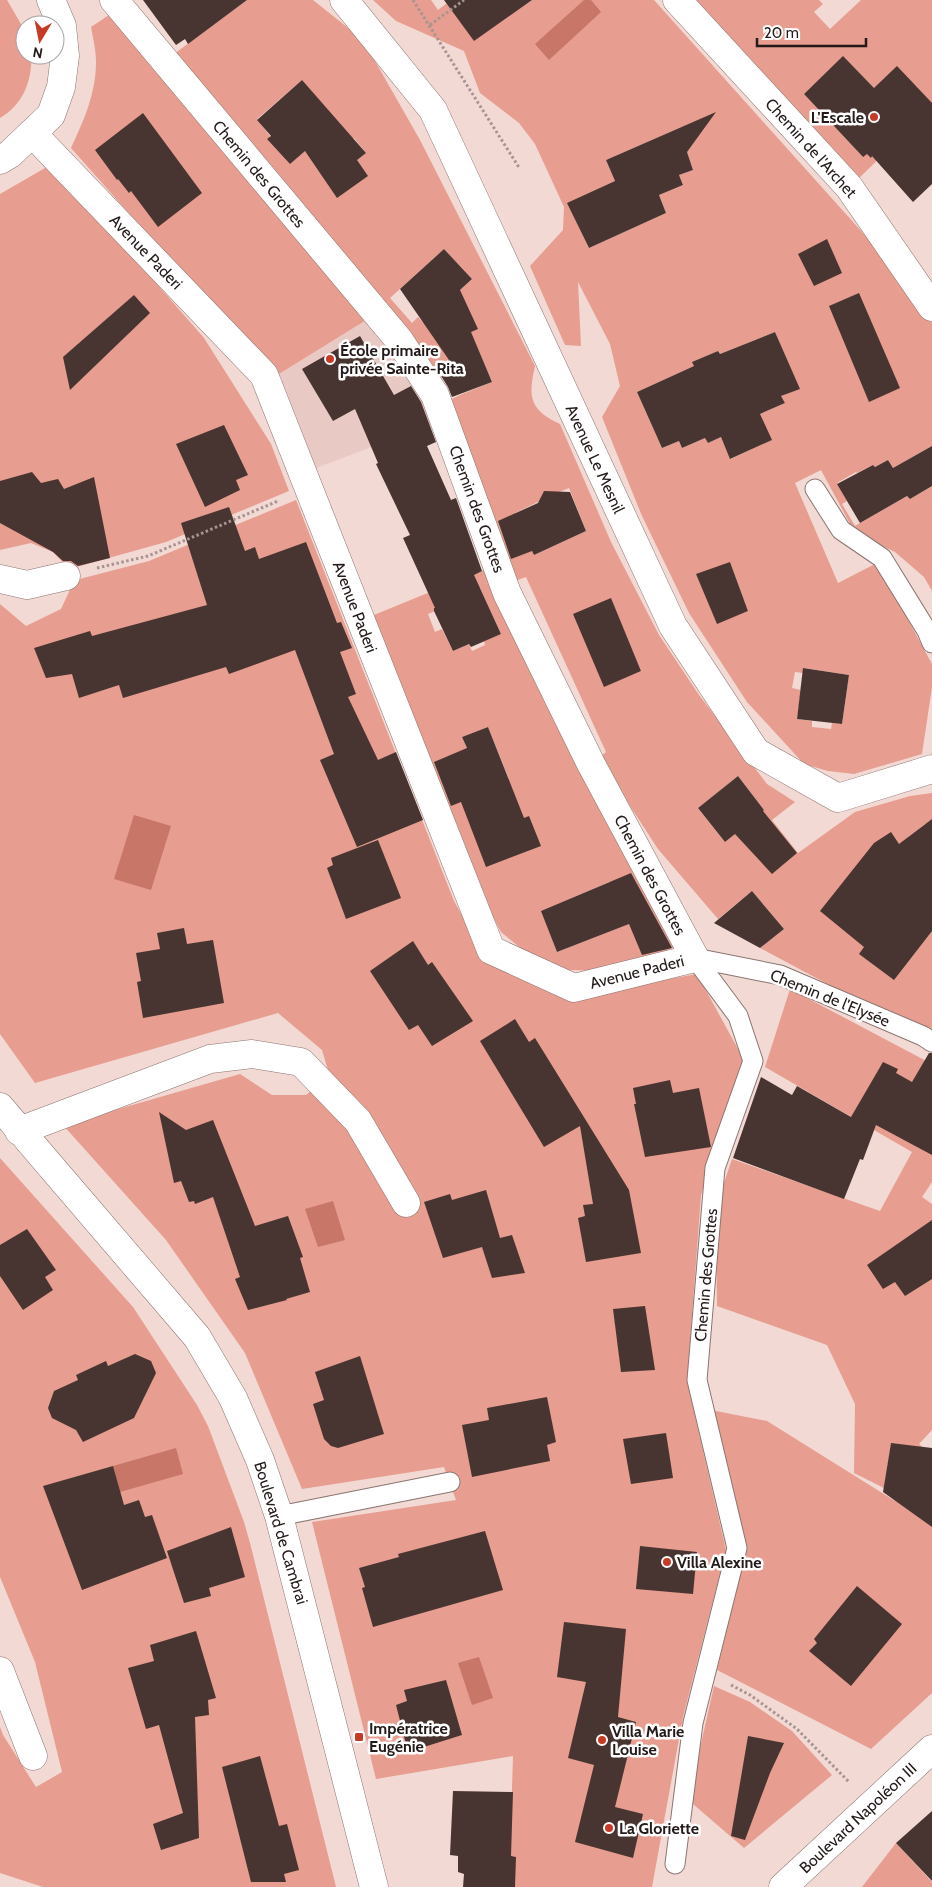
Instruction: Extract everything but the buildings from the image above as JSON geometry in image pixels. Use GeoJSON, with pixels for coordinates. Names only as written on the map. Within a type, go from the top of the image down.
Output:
{"type":"FeatureCollection","features":[{"type":"Feature","properties":{"kind":"street"},"geometry":{"type":"LineString","coordinates":[[0,160],[10,154],[51,115],[61,87],[64,56],[62,26],[51,0]]}},
{"type":"Feature","properties":{"kind":"street","name":"Chemin des Grottes"},"geometry":{"type":"LineString","coordinates":[[114,0],[399,340],[435,395],[508,593],[591,764],[695,958]]}},
{"type":"Feature","properties":{"kind":"street","name":"Avenue Le Mesnil"},"geometry":{"type":"LineString","coordinates":[[344,0],[433,110],[673,626],[756,752],[838,798],[932,769]]}},
{"type":"Feature","properties":{"kind":"street","name":"Chemin de l'Archet"},"geometry":{"type":"LineString","coordinates":[[677,0],[849,187],[932,307]]}},
{"type":"Feature","properties":{"kind":"street","name":"Avenue Paderi"},"geometry":{"type":"LineString","coordinates":[[32,134],[264,375],[491,950],[574,988],[695,958]]}},
{"type":"Feature","properties":{"kind":"street"},"geometry":{"type":"LineString","coordinates":[[0,579],[27,585],[66,576]]}},
{"type":"Feature","properties":{"kind":"street"},"geometry":{"type":"LineString","coordinates":[[19,1131],[210,1059],[252,1054],[301,1062],[358,1121],[406,1203]]}},
{"type":"Feature","properties":{"kind":"street","name":"Boulevard de Cambrai"},"geometry":{"type":"LineString","coordinates":[[0,1107],[197,1337],[233,1398],[260,1460],[279,1516],[374,1887]]}},
{"type":"Feature","properties":{"kind":"street"},"geometry":{"type":"LineString","coordinates":[[0,1671],[33,1756]]}},
{"type":"Feature","properties":{"kind":"street","name":"Boulevard Napoléon III"},"geometry":{"type":"LineString","coordinates":[[783,1887],[932,1749]]}},
{"type":"Feature","properties":{"kind":"lane"},"geometry":{"type":"LineString","coordinates":[[815,490],[841,530],[882,558],[932,643]]}},
{"type":"Feature","properties":{"kind":"lane","name":"Chemin de l'Elysée"},"geometry":{"type":"LineString","coordinates":[[695,958],[780,976],[923,1036],[932,1042]]}},
{"type":"Feature","properties":{"kind":"lane","name":"Chemin des Grottes"},"geometry":{"type":"LineString","coordinates":[[675,1864],[693,1723],[737,1548],[697,1380],[715,1168],[753,1061],[738,1016],[695,958]]}},
{"type":"Feature","properties":{"kind":"lane"},"geometry":{"type":"LineString","coordinates":[[279,1516],[450,1482]]}},
{"type":"Feature","properties":{"kind":"path"},"geometry":{"type":"LineString","coordinates":[[413,0],[520,169]]}},
{"type":"Feature","properties":{"kind":"path"},"geometry":{"type":"LineString","coordinates":[[430,26],[464,0]]}},
{"type":"Feature","properties":{"kind":"path"},"geometry":{"type":"LineString","coordinates":[[66,576],[148,556],[308,488]]}},
{"type":"Feature","properties":{"kind":"path"},"geometry":{"type":"LineString","coordinates":[[706,1672],[750,1695],[796,1728],[871,1805]]}},
{"type":"Feature","properties":{"kind":"shaded area"},"geometry":{"type":"Polygon","coordinates":[[[0,0],[7,0],[16,15],[15,65],[31,65],[28,83],[20,99],[8,113],[0,118],[0,0]]]}},
{"type":"Feature","properties":{"kind":"shaded area"},"geometry":{"type":"Polygon","coordinates":[[[247,0],[313,0],[363,40],[420,140],[535,366],[532,386],[533,401],[542,413],[560,424],[611,542],[659,635],[699,695],[767,784],[795,802],[772,820],[798,853],[855,812],[910,796],[932,793],[932,833],[925,824],[907,838],[932,882],[932,1040],[760,948],[784,929],[752,891],[718,919],[658,849],[599,758],[606,752],[526,577],[515,581],[447,417],[452,399],[492,382],[478,350],[467,360],[435,368],[426,360],[174,54],[247,0]],[[302,80],[257,119],[290,163],[302,80]],[[354,138],[321,164],[366,153],[354,138]],[[444,249],[390,298],[412,323],[418,317],[429,329],[441,308],[472,279],[444,249]],[[569,488],[554,494],[546,491],[543,493],[540,501],[515,513],[534,555],[586,531],[569,488]],[[611,599],[604,686],[641,671],[611,599]],[[738,776],[698,808],[725,842],[764,810],[738,776]]]}},
{"type":"Feature","properties":{"kind":"shaded area"},"geometry":{"type":"Polygon","coordinates":[[[373,0],[431,0],[438,10],[451,0],[654,0],[871,242],[932,323],[932,446],[893,468],[888,460],[875,467],[873,465],[856,472],[837,483],[847,501],[842,504],[855,526],[907,496],[910,499],[932,486],[932,591],[924,577],[895,552],[855,533],[821,470],[795,483],[838,583],[877,563],[932,664],[932,687],[922,754],[854,774],[828,771],[804,764],[747,702],[689,613],[642,516],[602,417],[620,386],[610,344],[578,282],[581,346],[565,345],[530,266],[563,230],[564,207],[535,144],[519,123],[480,93],[464,51],[396,21],[373,0]],[[682,127],[606,160],[615,181],[579,198],[577,223],[589,248],[666,213],[659,195],[683,185],[679,175],[693,170],[686,150],[682,127]],[[775,332],[720,354],[718,351],[693,362],[694,366],[637,392],[662,448],[679,441],[682,448],[705,438],[708,443],[721,437],[731,459],[771,440],[762,420],[744,421],[785,403],[781,396],[799,389],[775,332]],[[730,562],[717,623],[748,611],[730,562]],[[804,668],[803,673],[795,672],[792,688],[801,690],[797,719],[812,721],[812,727],[831,729],[832,723],[842,724],[849,675],[804,668]]]}},
{"type":"Feature","properties":{"kind":"shaded area"},"geometry":{"type":"Polygon","coordinates":[[[584,0],[591,0],[601,12],[549,60],[535,44],[584,0]]]}},
{"type":"Feature","properties":{"kind":"shaded area"},"geometry":{"type":"Polygon","coordinates":[[[696,0],[819,0],[823,4],[814,12],[830,29],[861,0],[932,0],[932,107],[857,180],[696,0]],[[843,57],[804,94],[863,157],[874,88],[843,57]]]}},
{"type":"Feature","properties":{"kind":"shaded area"},"geometry":{"type":"Polygon","coordinates":[[[109,15],[371,317],[274,377],[71,148],[85,117],[94,85],[96,58],[91,27],[109,15]]]}},
{"type":"Feature","properties":{"kind":"shaded area"},"geometry":{"type":"Polygon","coordinates":[[[52,164],[204,338],[271,444],[289,491],[166,542],[69,569],[53,552],[31,543],[0,550],[0,194],[52,164]]]}},
{"type":"Feature","properties":{"kind":"shaded area","name":"École primaire privée Sainte-Rita"},"geometry":{"type":"Polygon","coordinates":[[[312,252],[392,341],[426,408],[432,424],[311,470],[274,377],[312,252]]]}},
{"type":"Feature","properties":{"kind":"shaded area"},"geometry":{"type":"Polygon","coordinates":[[[296,500],[454,901],[482,951],[529,983],[590,993],[697,974],[744,1060],[701,1195],[687,1382],[726,1550],[683,1717],[652,1887],[509,1887],[513,1756],[376,1779],[312,1522],[456,1500],[444,1467],[302,1489],[245,1353],[166,1240],[63,1125],[240,1074],[272,1095],[306,1095],[330,1077],[322,1050],[278,1013],[35,1083],[0,1034],[0,604],[26,626],[61,609],[72,581],[149,561],[296,500]]]}},
{"type":"Feature","properties":{"kind":"shaded area"},"geometry":{"type":"Polygon","coordinates":[[[489,568],[682,945],[606,971],[568,970],[529,955],[501,932],[483,899],[369,617],[489,568]],[[480,588],[434,608],[435,611],[428,614],[435,632],[442,629],[453,651],[469,644],[472,651],[485,645],[484,641],[501,634],[480,588]],[[488,727],[462,737],[467,748],[509,779],[488,727]],[[609,882],[542,911],[557,952],[626,925],[609,882]]]}},
{"type":"Feature","properties":{"kind":"shaded area"},"geometry":{"type":"Polygon","coordinates":[[[134,815],[171,826],[151,890],[114,879],[134,815]]]}},
{"type":"Feature","properties":{"kind":"shaded area"},"geometry":{"type":"Polygon","coordinates":[[[790,989],[932,1064],[932,1182],[922,1197],[932,1204],[932,1430],[919,1444],[932,1455],[932,1693],[871,1749],[717,1670],[746,1547],[711,1410],[767,1421],[895,1501],[902,1445],[891,1444],[884,1488],[854,1473],[855,1404],[827,1345],[717,1306],[716,1223],[723,1186],[732,1159],[880,1211],[912,1152],[765,1067],[790,989]]]}},
{"type":"Feature","properties":{"kind":"shaded area"},"geometry":{"type":"Polygon","coordinates":[[[0,1158],[133,1307],[197,1405],[208,1426],[250,1543],[336,1887],[43,1887],[0,1873],[0,1727],[3,1735],[36,1787],[62,1772],[35,1662],[0,1577],[0,1158]]]}},
{"type":"Feature","properties":{"kind":"shaded area"},"geometry":{"type":"Polygon","coordinates":[[[333,1201],[345,1240],[318,1247],[305,1209],[333,1201]]]}},
{"type":"Feature","properties":{"kind":"shaded area"},"geometry":{"type":"Polygon","coordinates":[[[176,1448],[183,1474],[120,1492],[113,1466],[176,1448]]]}},
{"type":"Feature","properties":{"kind":"shaded area"},"geometry":{"type":"Polygon","coordinates":[[[479,1657],[493,1698],[472,1705],[458,1663],[479,1657]]]}},
{"type":"Feature","properties":{"kind":"shaded area"},"geometry":{"type":"Polygon","coordinates":[[[714,1686],[750,1702],[792,1731],[832,1775],[744,1848],[693,1804],[691,1788],[714,1686]]]}},
{"type":"Feature","properties":{"kind":"shaded area"},"geometry":{"type":"Polygon","coordinates":[[[896,1843],[932,1882],[932,1887],[862,1887],[896,1843]]]}},
{"type":"Feature","properties":{"kind":"place","name":"L'Escale"},"geometry":{"type":"Point","coordinates":[874,117]}},
{"type":"Feature","properties":{"kind":"place","name":"École primaire privée Sainte-Rita"},"geometry":{"type":"Point","coordinates":[330,359]}},
{"type":"Feature","properties":{"kind":"place","name":"Villa Alexine"},"geometry":{"type":"Point","coordinates":[667,1562]}},
{"type":"Feature","properties":{"kind":"place","name":"Impératrice Eugénie"},"geometry":{"type":"Point","coordinates":[359,1737]}},
{"type":"Feature","properties":{"kind":"place","name":"Villa Marie Louise"},"geometry":{"type":"Point","coordinates":[602,1740]}},
{"type":"Feature","properties":{"kind":"place","name":"La Gloriette"},"geometry":{"type":"Point","coordinates":[609,1828]}}]}
